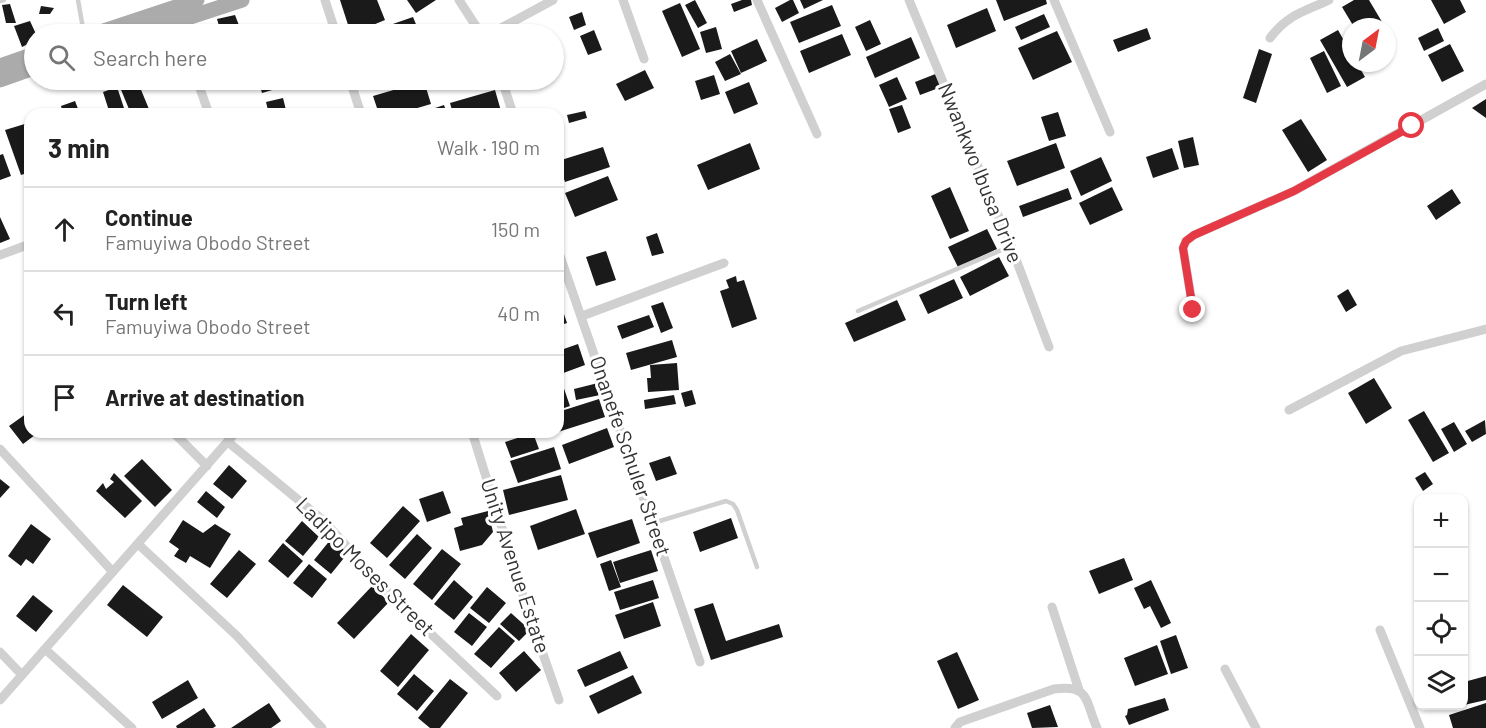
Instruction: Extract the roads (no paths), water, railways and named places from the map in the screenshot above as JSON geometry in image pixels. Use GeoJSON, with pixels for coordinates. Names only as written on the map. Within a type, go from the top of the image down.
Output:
{"type":"FeatureCollection","features":[{"type":"Feature","properties":{"kind":"main road"},"geometry":{"type":"LineString","coordinates":[[124,24],[197,0]]}},
{"type":"Feature","properties":{"kind":"main road"},"geometry":{"type":"LineString","coordinates":[[189,24],[242,0]]}},
{"type":"Feature","properties":{"kind":"main road"},"geometry":{"type":"LineString","coordinates":[[0,66],[24,58]]}},
{"type":"Feature","properties":{"kind":"main road"},"geometry":{"type":"LineString","coordinates":[[0,80],[24,72]]}},
{"type":"Feature","properties":{"kind":"street"},"geometry":{"type":"LineString","coordinates":[[325,0],[333,24]]}},
{"type":"Feature","properties":{"kind":"street"},"geometry":{"type":"LineString","coordinates":[[459,0],[474,24]]}},
{"type":"Feature","properties":{"kind":"street"},"geometry":{"type":"LineString","coordinates":[[509,24],[553,0]]}},
{"type":"Feature","properties":{"kind":"street"},"geometry":{"type":"LineString","coordinates":[[623,0],[644,59]]}},
{"type":"Feature","properties":{"kind":"street"},"geometry":{"type":"LineString","coordinates":[[757,0],[817,134]]}},
{"type":"Feature","properties":{"kind":"street","name":"Nwankwo Ibusa Drive"},"geometry":{"type":"LineString","coordinates":[[909,0],[1011,246],[1049,347]]}},
{"type":"Feature","properties":{"kind":"street"},"geometry":{"type":"LineString","coordinates":[[1054,0],[1110,132]]}},
{"type":"Feature","properties":{"kind":"street"},"geometry":{"type":"LineString","coordinates":[[1270,38],[1280,25],[1296,14],[1329,0]]}},
{"type":"Feature","properties":{"kind":"street"},"geometry":{"type":"LineString","coordinates":[[1193,310],[1183,248],[1186,241],[1194,235],[1294,191],[1486,84]]}},
{"type":"Feature","properties":{"kind":"street"},"geometry":{"type":"LineString","coordinates":[[201,90],[207,108]]}},
{"type":"Feature","properties":{"kind":"street"},"geometry":{"type":"LineString","coordinates":[[353,90],[359,108]]}},
{"type":"Feature","properties":{"kind":"street"},"geometry":{"type":"LineString","coordinates":[[505,90],[511,108]]}},
{"type":"Feature","properties":{"kind":"street"},"geometry":{"type":"LineString","coordinates":[[0,255],[24,246]]}},
{"type":"Feature","properties":{"kind":"street"},"geometry":{"type":"LineString","coordinates":[[582,316],[724,263]]}},
{"type":"Feature","properties":{"kind":"street","name":"Onanefe Schuler Street"},"geometry":{"type":"LineString","coordinates":[[564,266],[700,662]]}},
{"type":"Feature","properties":{"kind":"street"},"geometry":{"type":"LineString","coordinates":[[1289,410],[1401,351],[1486,328]]}},
{"type":"Feature","properties":{"kind":"street"},"geometry":{"type":"LineString","coordinates":[[179,438],[207,466]]}},
{"type":"Feature","properties":{"kind":"street"},"geometry":{"type":"LineString","coordinates":[[0,700],[231,438]]}},
{"type":"Feature","properties":{"kind":"street","name":"Unity Avenue Estate"},"geometry":{"type":"LineString","coordinates":[[474,438],[527,608],[559,700]]}},
{"type":"Feature","properties":{"kind":"street","name":"Ladipo Moses Street"},"geometry":{"type":"LineString","coordinates":[[228,442],[324,521],[397,602],[497,696]]}},
{"type":"Feature","properties":{"kind":"street"},"geometry":{"type":"LineString","coordinates":[[0,449],[113,572]]}},
{"type":"Feature","properties":{"kind":"street"},"geometry":{"type":"LineString","coordinates":[[138,544],[237,636],[322,728]]}},
{"type":"Feature","properties":{"kind":"street"},"geometry":{"type":"LineString","coordinates":[[1052,608],[1079,690],[1087,700],[1097,728]]}},
{"type":"Feature","properties":{"kind":"street"},"geometry":{"type":"LineString","coordinates":[[1380,630],[1420,728]]}},
{"type":"Feature","properties":{"kind":"street"},"geometry":{"type":"LineString","coordinates":[[45,649],[132,728]]}},
{"type":"Feature","properties":{"kind":"street"},"geometry":{"type":"LineString","coordinates":[[0,652],[22,675]]}},
{"type":"Feature","properties":{"kind":"street"},"geometry":{"type":"LineString","coordinates":[[1225,669],[1256,728]]}},
{"type":"Feature","properties":{"kind":"street"},"geometry":{"type":"LineString","coordinates":[[955,728],[960,722],[1054,689],[1068,687],[1079,690]]}},
{"type":"Feature","properties":{"kind":"lane"},"geometry":{"type":"LineString","coordinates":[[77,1],[82,24]]}},
{"type":"Feature","properties":{"kind":"lane"},"geometry":{"type":"LineString","coordinates":[[858,311],[1011,246]]}},
{"type":"Feature","properties":{"kind":"lane"},"geometry":{"type":"LineString","coordinates":[[653,523],[726,501],[733,504],[737,510],[757,567]]}}]}
